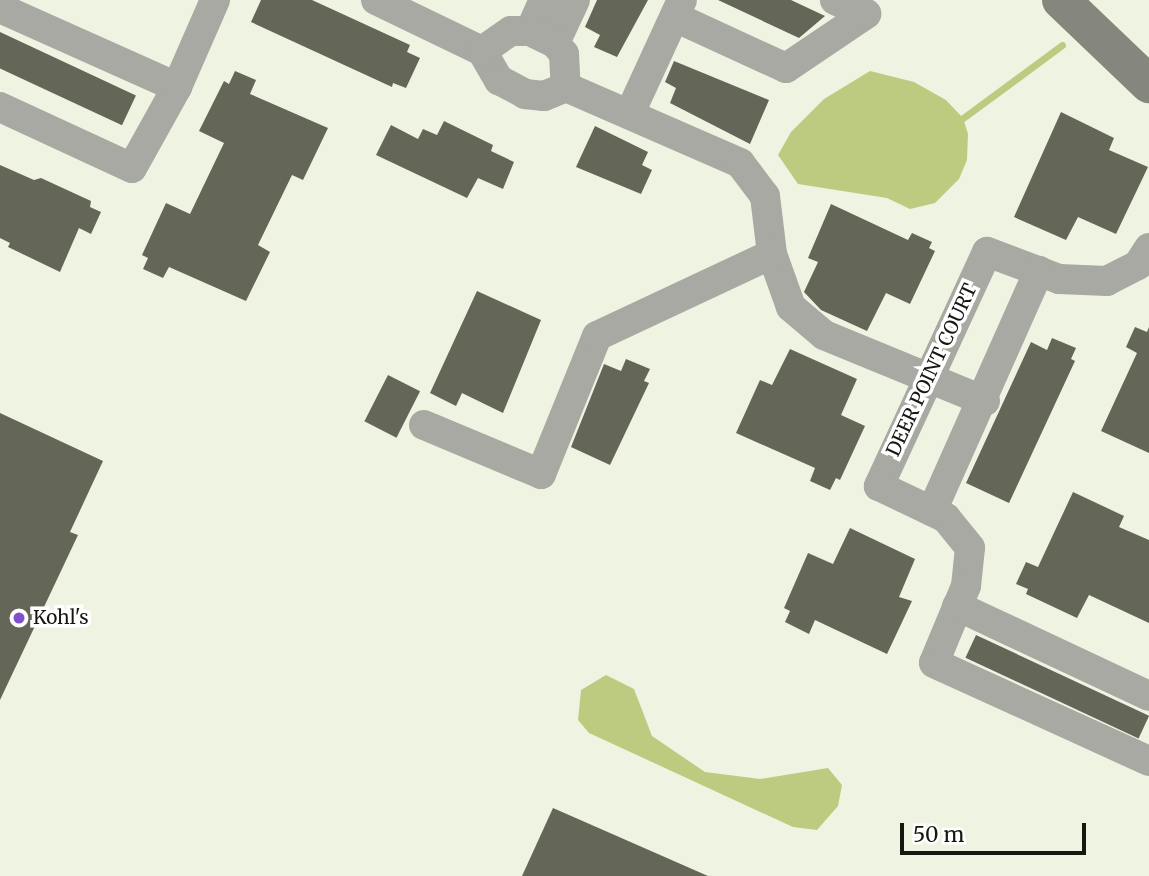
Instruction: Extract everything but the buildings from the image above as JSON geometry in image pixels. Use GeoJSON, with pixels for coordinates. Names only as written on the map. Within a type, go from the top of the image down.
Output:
{"type":"FeatureCollection","features":[{"type":"Feature","properties":{"kind":"main road"},"geometry":{"type":"LineString","coordinates":[[1061,0],[1149,84]]}},
{"type":"Feature","properties":{"kind":"street"},"geometry":{"type":"LineString","coordinates":[[0,107],[132,169],[177,87],[215,0]]}},
{"type":"Feature","properties":{"kind":"street"},"geometry":{"type":"LineString","coordinates":[[376,0],[482,51],[499,79],[525,94],[544,96],[566,87],[740,163],[765,196],[772,254],[791,307],[824,335],[985,401]]}},
{"type":"Feature","properties":{"kind":"street"},"geometry":{"type":"LineString","coordinates":[[543,37],[544,0]]}},
{"type":"Feature","properties":{"kind":"street"},"geometry":{"type":"LineString","coordinates":[[543,37],[575,0]]}},
{"type":"Feature","properties":{"kind":"street"},"geometry":{"type":"LineString","coordinates":[[630,113],[678,8],[786,68],[866,14],[835,0]]}},
{"type":"Feature","properties":{"kind":"street"},"geometry":{"type":"LineString","coordinates":[[0,8],[177,87]]}},
{"type":"Feature","properties":{"kind":"street"},"geometry":{"type":"LineString","coordinates":[[482,51],[511,31],[543,37],[564,54],[566,87]]}},
{"type":"Feature","properties":{"kind":"street","name":"DEER POINT COURT"},"geometry":{"type":"LineString","coordinates":[[1145,261],[1107,281],[1059,279],[987,252],[879,486],[946,518],[970,548],[966,586],[934,663],[1149,761]]}},
{"type":"Feature","properties":{"kind":"street"},"geometry":{"type":"LineString","coordinates":[[424,425],[541,474],[597,336],[772,254]]}},
{"type":"Feature","properties":{"kind":"street"},"geometry":{"type":"LineString","coordinates":[[932,511],[985,401],[1039,271]]}},
{"type":"Feature","properties":{"kind":"street"},"geometry":{"type":"LineString","coordinates":[[957,606],[1149,696]]}},
{"type":"Feature","properties":{"kind":"shaded area"},"geometry":{"type":"Polygon","coordinates":[[[870,71],[914,82],[946,100],[963,118],[968,134],[967,160],[959,179],[935,203],[910,209],[887,198],[798,184],[778,155],[791,132],[824,99],[870,71]]]}},
{"type":"Feature","properties":{"kind":"shaded area"},"geometry":{"type":"Polygon","coordinates":[[[606,675],[634,689],[652,736],[705,772],[760,779],[828,768],[842,785],[838,806],[817,830],[793,827],[589,733],[578,720],[581,690],[606,675]]]}},
{"type":"Feature","properties":{"kind":"waterway"},"geometry":{"type":"LineString","coordinates":[[963,118],[1062,45]]}},
{"type":"Feature","properties":{"kind":"place","name":"Kohl's"},"geometry":{"type":"Point","coordinates":[19,618]}}]}
